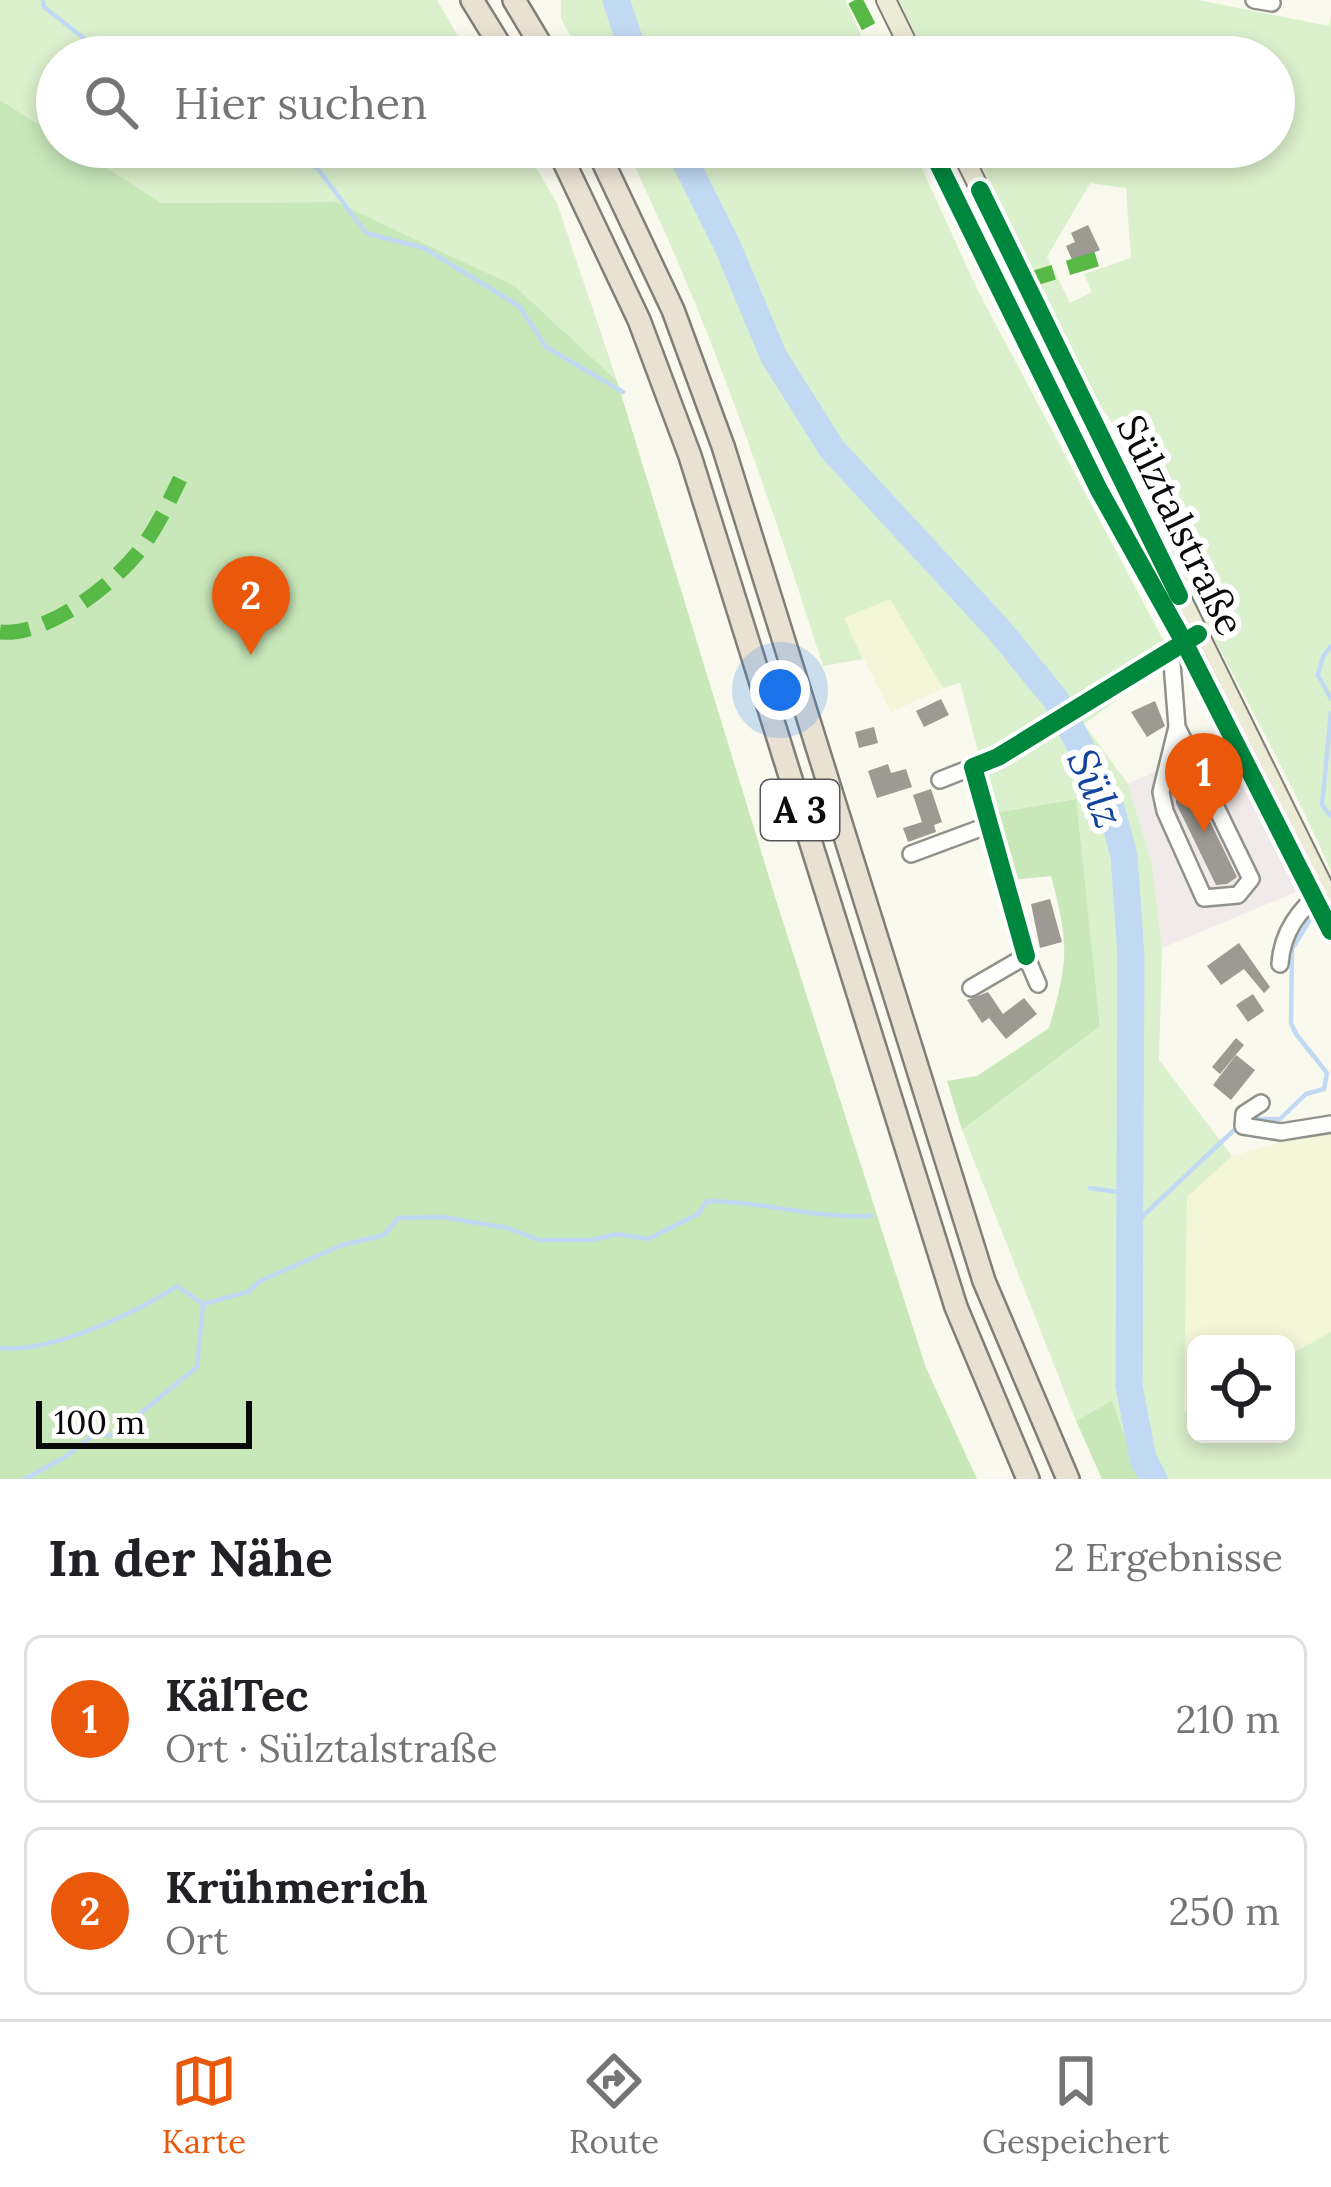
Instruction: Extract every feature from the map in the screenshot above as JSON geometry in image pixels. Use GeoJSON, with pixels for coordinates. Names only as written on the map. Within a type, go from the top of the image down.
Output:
{"type":"FeatureCollection","features":[{"type":"Feature","properties":{"kind":"highway"},"geometry":{"type":"LineString","coordinates":[[472,0],[493,36]]}},
{"type":"Feature","properties":{"kind":"highway"},"geometry":{"type":"LineString","coordinates":[[514,0],[535,36]]}},
{"type":"Feature","properties":{"kind":"highway","name":"A 3"},"geometry":{"type":"LineString","coordinates":[[567,168],[639,320],[690,456],[943,1265],[980,1369],[1028,1479]]}},
{"type":"Feature","properties":{"kind":"highway","name":"A 3"},"geometry":{"type":"LineString","coordinates":[[606,168],[673,310],[723,446],[984,1281],[1068,1479]]}},
{"type":"Feature","properties":{"kind":"main road"},"geometry":{"type":"LineString","coordinates":[[887,1],[904,36]]}},
{"type":"Feature","properties":{"kind":"main road","name":"Sülztalstraße"},"geometry":{"type":"LineString","coordinates":[[969,168],[1328,896]]}},
{"type":"Feature","properties":{"kind":"street"},"geometry":{"type":"LineString","coordinates":[[940,780],[1028,739],[1198,634]]}},
{"type":"Feature","properties":{"kind":"street"},"geometry":{"type":"LineString","coordinates":[[1172,650],[1177,727],[1162,778],[1166,811],[1204,898],[1238,895],[1251,879],[1177,727]]}},
{"type":"Feature","properties":{"kind":"street"},"geometry":{"type":"LineString","coordinates":[[973,766],[1038,984]]}},
{"type":"Feature","properties":{"kind":"street"},"geometry":{"type":"LineString","coordinates":[[911,854],[989,825]]}},
{"type":"Feature","properties":{"kind":"street","name":"Sülztalstraße"},"geometry":{"type":"LineString","coordinates":[[1280,964],[1282,940],[1305,907],[1328,896]]}},
{"type":"Feature","properties":{"kind":"street"},"geometry":{"type":"LineString","coordinates":[[971,988],[1026,956]]}},
{"type":"Feature","properties":{"kind":"street"},"geometry":{"type":"LineString","coordinates":[[1261,1103],[1244,1114],[1243,1126],[1248,1130],[1281,1132],[1331,1124]]}},
{"type":"Feature","properties":{"kind":"shaded area"},"geometry":{"type":"Polygon","coordinates":[[[1227,737],[1301,890],[1162,948],[1152,864],[1128,784],[1227,737]]]}},
{"type":"Feature","properties":{"kind":"green space"},"geometry":{"type":"Polygon","coordinates":[[[0,0],[437,0],[458,36],[36,36],[36,123],[0,100],[0,0]]]}},
{"type":"Feature","properties":{"kind":"green space"},"geometry":{"type":"Polygon","coordinates":[[[561,0],[845,0],[861,36],[570,36],[561,18],[561,0]]]}},
{"type":"Feature","properties":{"kind":"green space"},"geometry":{"type":"Polygon","coordinates":[[[899,0],[1198,0],[1329,26],[1331,17],[1331,871],[1182,577],[1125,445],[1099,404],[982,168],[1295,168],[1295,36],[917,36],[899,0]],[[1090,183],[1047,257],[1070,303],[1092,292],[1084,274],[1131,258],[1126,188],[1090,183]]]}},
{"type":"Feature","properties":{"kind":"green space"},"geometry":{"type":"Polygon","coordinates":[[[0,100],[36,123],[36,168],[107,168],[161,203],[336,202],[515,286],[617,381],[926,1368],[977,1479],[0,1479],[0,100]]]}},
{"type":"Feature","properties":{"kind":"green space"},"geometry":{"type":"Polygon","coordinates":[[[106,168],[536,168],[557,203],[617,381],[515,286],[336,202],[160,203],[106,168]]]}},
{"type":"Feature","properties":{"kind":"green space"},"geometry":{"type":"Polygon","coordinates":[[[635,168],[922,168],[977,289],[1162,638],[1183,651],[1084,724],[1128,784],[1152,864],[1162,948],[1159,1060],[1232,1156],[1187,1197],[1187,1443],[1295,1443],[1295,1352],[1331,1332],[1331,1479],[1140,1479],[1112,1402],[1076,1421],[962,1130],[1100,1026],[1075,799],[994,813],[960,683],[943,688],[890,599],[844,618],[863,659],[823,666],[734,403],[635,168]]]}},
{"type":"Feature","properties":{"kind":"green space"},"geometry":{"type":"Polygon","coordinates":[[[890,598],[943,688],[891,712],[843,617],[890,598]]]}},
{"type":"Feature","properties":{"kind":"green space"},"geometry":{"type":"Polygon","coordinates":[[[1076,799],[1100,1026],[962,1130],[947,1081],[977,1076],[1049,1028],[1063,968],[1064,936],[1051,876],[1012,880],[994,813],[1076,799]]]}},
{"type":"Feature","properties":{"kind":"green space"},"geometry":{"type":"Polygon","coordinates":[[[1331,1128],[1331,1332],[1295,1352],[1295,1335],[1187,1335],[1184,1414],[1187,1196],[1232,1156],[1331,1128]]]}},
{"type":"Feature","properties":{"kind":"green space"},"geometry":{"type":"Polygon","coordinates":[[[1112,1401],[1140,1479],[1102,1479],[1076,1421],[1112,1401]]]}},
{"type":"Feature","properties":{"kind":"building"},"geometry":{"type":"Polygon","coordinates":[[[1088,225],[1100,250],[1073,262],[1066,246],[1075,242],[1071,233],[1088,225]]]}},
{"type":"Feature","properties":{"kind":"building"},"geometry":{"type":"Polygon","coordinates":[[[941,699],[949,715],[924,727],[916,711],[941,699]]]}},
{"type":"Feature","properties":{"kind":"building"},"geometry":{"type":"Polygon","coordinates":[[[1155,701],[1165,726],[1147,737],[1131,712],[1155,701]]]}},
{"type":"Feature","properties":{"kind":"building"},"geometry":{"type":"Polygon","coordinates":[[[874,727],[878,743],[859,748],[855,732],[874,727]]]}},
{"type":"Feature","properties":{"kind":"building"},"geometry":{"type":"Polygon","coordinates":[[[888,764],[891,773],[906,769],[912,787],[877,798],[868,771],[888,764]]]}},
{"type":"Feature","properties":{"kind":"building"},"geometry":{"type":"Polygon","coordinates":[[[1188,776],[1237,877],[1227,884],[1216,885],[1176,803],[1176,782],[1188,776]]]}},
{"type":"Feature","properties":{"kind":"building"},"geometry":{"type":"Polygon","coordinates":[[[931,789],[942,822],[934,825],[936,832],[908,842],[903,828],[922,822],[913,795],[931,789]]]}},
{"type":"Feature","properties":{"kind":"building"},"geometry":{"type":"Polygon","coordinates":[[[1050,899],[1062,942],[1040,948],[1031,904],[1050,899]]]}},
{"type":"Feature","properties":{"kind":"building"},"geometry":{"type":"Polygon","coordinates":[[[1239,943],[1270,987],[1264,993],[1244,969],[1221,985],[1207,966],[1239,943]]]}},
{"type":"Feature","properties":{"kind":"building"},"geometry":{"type":"Polygon","coordinates":[[[988,992],[1003,1014],[1024,998],[1037,1014],[1006,1039],[989,1018],[982,1023],[967,1000],[988,992]]]}},
{"type":"Feature","properties":{"kind":"building"},"geometry":{"type":"Polygon","coordinates":[[[1253,994],[1264,1011],[1248,1022],[1236,1005],[1253,994]]]}},
{"type":"Feature","properties":{"kind":"building"},"geometry":{"type":"Polygon","coordinates":[[[1236,1038],[1244,1045],[1220,1074],[1212,1067],[1236,1038]]]}},
{"type":"Feature","properties":{"kind":"building"},"geometry":{"type":"Polygon","coordinates":[[[1236,1055],[1255,1070],[1231,1100],[1213,1085],[1236,1055]]]}},
{"type":"Feature","properties":{"kind":"waterway"},"geometry":{"type":"LineString","coordinates":[[43,0],[44,7],[81,36]]}},
{"type":"Feature","properties":{"kind":"waterway","name":"Sülz"},"geometry":{"type":"LineString","coordinates":[[616,0],[628,36]]}},
{"type":"Feature","properties":{"kind":"waterway"},"geometry":{"type":"LineString","coordinates":[[316,168],[366,233],[424,248],[519,306],[546,347],[623,392]]}},
{"type":"Feature","properties":{"kind":"waterway","name":"Sülz"},"geometry":{"type":"LineString","coordinates":[[688,168],[774,357],[832,449],[999,630],[1057,701],[1110,804],[1124,856],[1131,956],[1129,1386],[1143,1459],[1154,1479]]}},
{"type":"Feature","properties":{"kind":"waterway"},"geometry":{"type":"LineString","coordinates":[[1331,646],[1318,675],[1331,699]]}},
{"type":"Feature","properties":{"kind":"waterway"},"geometry":{"type":"LineString","coordinates":[[1331,713],[1322,805],[1331,816]]}},
{"type":"Feature","properties":{"kind":"waterway"},"geometry":{"type":"LineString","coordinates":[[1248,1119],[1280,1119],[1306,1094],[1324,1089],[1327,1073],[1291,1023],[1292,949],[1314,913]]}},
{"type":"Feature","properties":{"kind":"waterway"},"geometry":{"type":"LineString","coordinates":[[1130,1228],[1233,1131]]}},
{"type":"Feature","properties":{"kind":"waterway"},"geometry":{"type":"LineString","coordinates":[[1090,1188],[1131,1194]]}},
{"type":"Feature","properties":{"kind":"waterway"},"geometry":{"type":"LineString","coordinates":[[0,1348],[67,1338],[116,1319],[177,1286],[203,1304],[248,1292],[260,1281],[342,1245],[384,1235],[398,1218],[442,1217],[508,1228],[539,1240],[592,1240],[617,1234],[648,1239],[698,1214],[707,1201],[871,1216]]}},
{"type":"Feature","properties":{"kind":"waterway"},"geometry":{"type":"LineString","coordinates":[[25,1479],[93,1435],[114,1435],[197,1367],[203,1304]]}},
{"type":"Feature","properties":{"kind":"marked path"},"geometry":{"type":"LineString","coordinates":[[855,0],[873,36]]}},
{"type":"Feature","properties":{"kind":"marked path"},"geometry":{"type":"LineString","coordinates":[[1025,281],[1107,256]]}},
{"type":"Feature","properties":{"kind":"marked path"},"geometry":{"type":"LineString","coordinates":[[0,632],[19,631],[59,617],[116,576],[143,546],[180,479]]}},
{"type":"Feature","properties":{"kind":"cycle path"},"geometry":{"type":"LineString","coordinates":[[940,168],[1099,490],[1184,642],[1331,931]]}},
{"type":"Feature","properties":{"kind":"cycle path"},"geometry":{"type":"LineString","coordinates":[[980,190],[1179,596]]}},
{"type":"Feature","properties":{"kind":"cycle path"},"geometry":{"type":"LineString","coordinates":[[1026,956],[973,767],[998,757],[1198,634]]}},
{"type":"Feature","properties":{"kind":"place","name":"Krühmerich"},"geometry":{"type":"Point","coordinates":[251,655]}},
{"type":"Feature","properties":{"kind":"place","name":"KälTec"},"geometry":{"type":"Point","coordinates":[1204,832]}}]}
